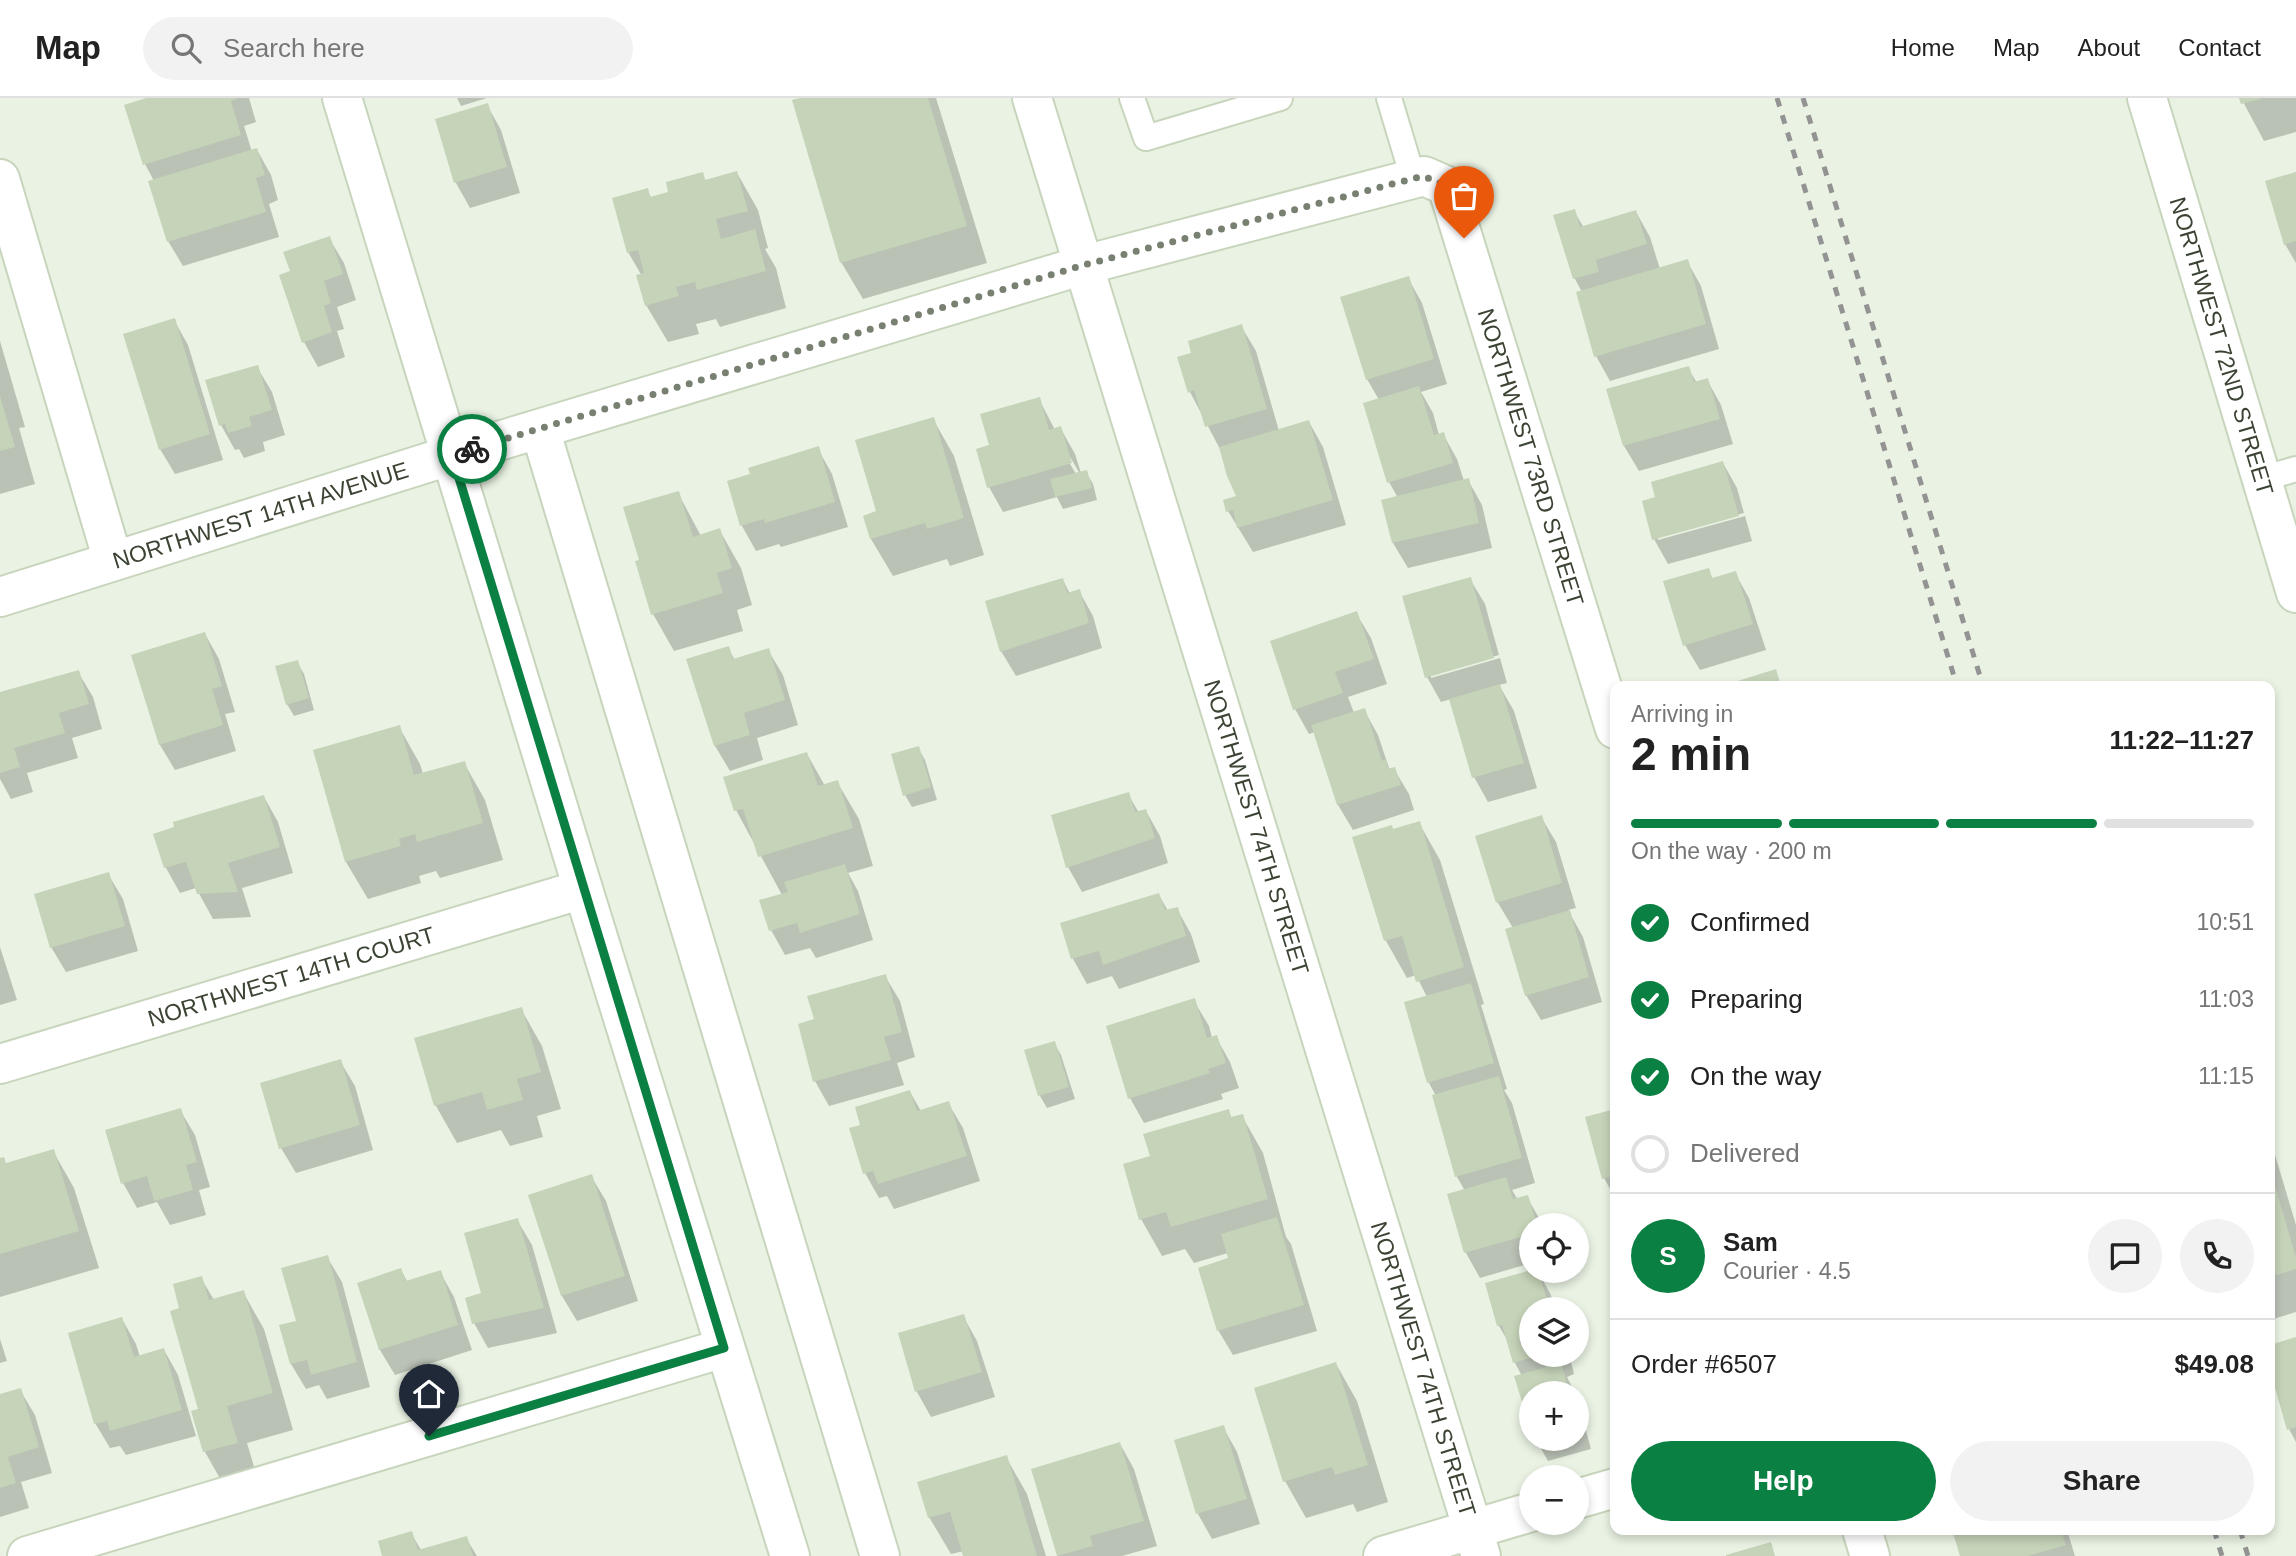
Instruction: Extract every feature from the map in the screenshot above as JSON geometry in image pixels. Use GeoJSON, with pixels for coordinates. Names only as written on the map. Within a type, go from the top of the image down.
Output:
{"type":"FeatureCollection","features":[{"type":"Feature","properties":{"kind":"street"},"geometry":{"type":"LineString","coordinates":[[342,98],[790,1556]]}},
{"type":"Feature","properties":{"kind":"street","name":"NORTHWEST 74TH STREET"},"geometry":{"type":"LineString","coordinates":[[1032,98],[1477,1542]]}},
{"type":"Feature","properties":{"kind":"street","name":"NORTHWEST 72ND STREET"},"geometry":{"type":"LineString","coordinates":[[2147,98],[2279,474],[2296,593]]}},
{"type":"Feature","properties":{"kind":"street"},"geometry":{"type":"LineString","coordinates":[[0,179],[113,561]]}},
{"type":"Feature","properties":{"kind":"street","name":"NORTHWEST 14TH AVENUE"},"geometry":{"type":"LineString","coordinates":[[0,597],[452,455],[1084,265],[1430,182]]}},
{"type":"Feature","properties":{"kind":"street","name":"NORTHWEST 73RD STREET"},"geometry":{"type":"LineString","coordinates":[[1430,182],[1610,714]]}},
{"type":"Feature","properties":{"kind":"street"},"geometry":{"type":"LineString","coordinates":[[540,429],[880,1556]]}},
{"type":"Feature","properties":{"kind":"street","name":"NORTHWEST 14TH COURT"},"geometry":{"type":"LineString","coordinates":[[0,1065],[583,889]]}},
{"type":"Feature","properties":{"kind":"street"},"geometry":{"type":"LineString","coordinates":[[27,1556],[724,1348]]}},
{"type":"Feature","properties":{"kind":"street"},"geometry":{"type":"LineString","coordinates":[[1589,1496],[1610,1489]]}},
{"type":"Feature","properties":{"kind":"street"},"geometry":{"type":"LineString","coordinates":[[1383,1556],[1477,1542],[1519,1519]]}},
{"type":"Feature","properties":{"kind":"street"},"geometry":{"type":"LineString","coordinates":[[1864,1535],[1870,1556]]}},
{"type":"Feature","properties":{"kind":"lane"},"geometry":{"type":"LineString","coordinates":[[1132,98],[1146,138],[1280,98]]}},
{"type":"Feature","properties":{"kind":"lane"},"geometry":{"type":"LineString","coordinates":[[1389,98],[1430,182]]}},
{"type":"Feature","properties":{"kind":"building"},"geometry":{"type":"Polygon","coordinates":[[[146,98],[238,98],[231,101],[241,135],[143,165],[124,105],[146,98]]]}},
{"type":"Feature","properties":{"kind":"building"},"geometry":{"type":"Polygon","coordinates":[[[928,98],[967,226],[840,263],[792,100],[928,98]]]}},
{"type":"Feature","properties":{"kind":"building"},"geometry":{"type":"Polygon","coordinates":[[[2239,98],[2261,98],[2261,99],[2241,104],[2239,98]]]}},
{"type":"Feature","properties":{"kind":"building"},"geometry":{"type":"Polygon","coordinates":[[[488,103],[507,167],[454,183],[435,119],[488,103]]]}},
{"type":"Feature","properties":{"kind":"building"},"geometry":{"type":"Polygon","coordinates":[[[257,148],[265,175],[256,178],[266,212],[167,242],[148,181],[257,148]]]}},
{"type":"Feature","properties":{"kind":"building"},"geometry":{"type":"Polygon","coordinates":[[[737,171],[748,211],[716,219],[721,239],[755,229],[766,271],[697,290],[695,282],[676,287],[679,296],[645,306],[636,275],[644,273],[638,250],[627,253],[612,198],[648,188],[650,197],[668,192],[666,182],[703,172],[705,180],[737,171]]]}},
{"type":"Feature","properties":{"kind":"building"},"geometry":{"type":"Polygon","coordinates":[[[2296,172],[2296,241],[2284,245],[2265,181],[2296,172]]]}},
{"type":"Feature","properties":{"kind":"building"},"geometry":{"type":"Polygon","coordinates":[[[1575,209],[1580,227],[1636,210],[1647,244],[1596,260],[1599,272],[1573,279],[1553,215],[1575,209]]]}},
{"type":"Feature","properties":{"kind":"building"},"geometry":{"type":"Polygon","coordinates":[[[330,236],[343,274],[324,281],[331,303],[324,306],[332,332],[302,343],[279,275],[290,271],[283,252],[330,236]]]}},
{"type":"Feature","properties":{"kind":"building"},"geometry":{"type":"Polygon","coordinates":[[[1688,259],[1706,324],[1594,357],[1576,292],[1688,259]]]}},
{"type":"Feature","properties":{"kind":"building"},"geometry":{"type":"Polygon","coordinates":[[[1409,276],[1434,359],[1366,380],[1340,297],[1409,276]]]}},
{"type":"Feature","properties":{"kind":"building"},"geometry":{"type":"Polygon","coordinates":[[[175,318],[210,434],[159,450],[123,334],[175,318]]]}},
{"type":"Feature","properties":{"kind":"building"},"geometry":{"type":"Polygon","coordinates":[[[1242,324],[1267,409],[1205,427],[1194,390],[1188,393],[1177,357],[1191,353],[1188,341],[1242,324]]]}},
{"type":"Feature","properties":{"kind":"building"},"geometry":{"type":"Polygon","coordinates":[[[258,365],[272,410],[249,417],[252,426],[228,433],[225,424],[219,426],[205,380],[258,365]]]}},
{"type":"Feature","properties":{"kind":"building"},"geometry":{"type":"Polygon","coordinates":[[[1689,366],[1694,382],[1708,378],[1720,419],[1623,446],[1606,389],[1689,366]]]}},
{"type":"Feature","properties":{"kind":"building"},"geometry":{"type":"Polygon","coordinates":[[[1419,386],[1434,435],[1444,432],[1453,463],[1387,483],[1363,403],[1419,386]]]}},
{"type":"Feature","properties":{"kind":"building"},"geometry":{"type":"Polygon","coordinates":[[[0,396],[15,447],[0,451],[0,396]]]}},
{"type":"Feature","properties":{"kind":"building"},"geometry":{"type":"Polygon","coordinates":[[[1040,397],[1049,430],[1061,426],[1072,463],[987,488],[976,449],[989,445],[980,414],[1040,397]]]}},
{"type":"Feature","properties":{"kind":"building"},"geometry":{"type":"Polygon","coordinates":[[[934,417],[964,518],[927,529],[925,523],[870,539],[863,516],[876,511],[855,440],[934,417]]]}},
{"type":"Feature","properties":{"kind":"building"},"geometry":{"type":"Polygon","coordinates":[[[1309,420],[1333,500],[1237,528],[1233,510],[1226,512],[1223,500],[1236,496],[1219,447],[1309,420]]]}},
{"type":"Feature","properties":{"kind":"building"},"geometry":{"type":"Polygon","coordinates":[[[819,446],[835,502],[765,523],[764,519],[740,526],[727,481],[750,474],[748,468],[819,446]]]}},
{"type":"Feature","properties":{"kind":"building"},"geometry":{"type":"Polygon","coordinates":[[[1723,461],[1739,516],[1652,540],[1642,501],[1655,497],[1651,482],[1723,461]]]}},
{"type":"Feature","properties":{"kind":"building"},"geometry":{"type":"Polygon","coordinates":[[[1087,470],[1092,488],[1055,497],[1050,479],[1087,470]]]}},
{"type":"Feature","properties":{"kind":"building"},"geometry":{"type":"Polygon","coordinates":[[[1469,478],[1479,523],[1392,543],[1381,500],[1469,478]]]}},
{"type":"Feature","properties":{"kind":"building"},"geometry":{"type":"Polygon","coordinates":[[[679,491],[693,537],[720,528],[732,568],[717,573],[723,593],[651,615],[635,561],[639,560],[623,507],[679,491]]]}},
{"type":"Feature","properties":{"kind":"building"},"geometry":{"type":"Polygon","coordinates":[[[1709,568],[1712,578],[1736,571],[1753,624],[1683,646],[1663,581],[1709,568]]]}},
{"type":"Feature","properties":{"kind":"building"},"geometry":{"type":"Polygon","coordinates":[[[1471,577],[1494,658],[1425,678],[1402,596],[1471,577]]]}},
{"type":"Feature","properties":{"kind":"building"},"geometry":{"type":"Polygon","coordinates":[[[1063,578],[1067,593],[1080,589],[1089,623],[1000,652],[985,601],[1063,578]]]}},
{"type":"Feature","properties":{"kind":"building"},"geometry":{"type":"Polygon","coordinates":[[[1357,611],[1374,659],[1335,672],[1343,693],[1293,710],[1270,641],[1357,611]]]}},
{"type":"Feature","properties":{"kind":"building"},"geometry":{"type":"Polygon","coordinates":[[[205,632],[222,686],[212,689],[223,725],[159,745],[131,655],[205,632]]]}},
{"type":"Feature","properties":{"kind":"building"},"geometry":{"type":"Polygon","coordinates":[[[729,646],[733,659],[769,648],[785,700],[744,713],[750,735],[714,746],[686,659],[729,646]]]}},
{"type":"Feature","properties":{"kind":"building"},"geometry":{"type":"Polygon","coordinates":[[[298,660],[309,698],[286,705],[275,666],[298,660]]]}},
{"type":"Feature","properties":{"kind":"building"},"geometry":{"type":"Polygon","coordinates":[[[1776,669],[1780,681],[1738,681],[1776,669]]]}},
{"type":"Feature","properties":{"kind":"building"},"geometry":{"type":"Polygon","coordinates":[[[79,670],[89,704],[59,713],[65,733],[14,748],[20,767],[0,773],[0,692],[79,670]]]}},
{"type":"Feature","properties":{"kind":"building"},"geometry":{"type":"Polygon","coordinates":[[[1500,684],[1524,763],[1472,778],[1449,699],[1500,684]]]}},
{"type":"Feature","properties":{"kind":"building"},"geometry":{"type":"Polygon","coordinates":[[[1365,708],[1382,761],[1386,759],[1388,769],[1395,767],[1401,785],[1337,805],[1311,725],[1365,708]]]}},
{"type":"Feature","properties":{"kind":"building"},"geometry":{"type":"Polygon","coordinates":[[[400,725],[414,775],[465,761],[483,823],[417,842],[415,834],[399,839],[401,846],[345,862],[313,750],[400,725]]]}},
{"type":"Feature","properties":{"kind":"building"},"geometry":{"type":"Polygon","coordinates":[[[919,746],[931,787],[903,796],[891,754],[919,746]]]}},
{"type":"Feature","properties":{"kind":"building"},"geometry":{"type":"Polygon","coordinates":[[[807,752],[818,786],[838,780],[853,828],[758,857],[743,809],[734,811],[723,777],[807,752]]]}},
{"type":"Feature","properties":{"kind":"building"},"geometry":{"type":"Polygon","coordinates":[[[1129,792],[1135,812],[1146,809],[1155,838],[1066,868],[1051,815],[1129,792]]]}},
{"type":"Feature","properties":{"kind":"building"},"geometry":{"type":"Polygon","coordinates":[[[264,795],[280,847],[228,863],[238,892],[197,894],[186,862],[164,868],[153,834],[174,827],[173,822],[264,795]]]}},
{"type":"Feature","properties":{"kind":"building"},"geometry":{"type":"Polygon","coordinates":[[[1542,815],[1562,883],[1496,903],[1475,836],[1542,815]]]}},
{"type":"Feature","properties":{"kind":"building"},"geometry":{"type":"Polygon","coordinates":[[[1420,821],[1464,967],[1416,982],[1402,936],[1384,941],[1352,837],[1392,825],[1393,829],[1420,821]]]}},
{"type":"Feature","properties":{"kind":"building"},"geometry":{"type":"Polygon","coordinates":[[[845,864],[860,914],[800,933],[797,923],[769,931],[759,900],[788,892],[784,882],[845,864]]]}},
{"type":"Feature","properties":{"kind":"building"},"geometry":{"type":"Polygon","coordinates":[[[109,872],[125,926],[50,948],[34,894],[109,872]]]}},
{"type":"Feature","properties":{"kind":"building"},"geometry":{"type":"Polygon","coordinates":[[[1159,893],[1165,910],[1178,907],[1186,936],[1103,965],[1099,951],[1071,959],[1060,923],[1159,893]]]}},
{"type":"Feature","properties":{"kind":"building"},"geometry":{"type":"Polygon","coordinates":[[[1570,910],[1589,977],[1525,996],[1505,929],[1570,910]]]}},
{"type":"Feature","properties":{"kind":"building"},"geometry":{"type":"Polygon","coordinates":[[[886,974],[902,1032],[884,1037],[891,1060],[813,1082],[798,1024],[814,1019],[807,996],[886,974]]]}},
{"type":"Feature","properties":{"kind":"building"},"geometry":{"type":"Polygon","coordinates":[[[1471,983],[1494,1063],[1427,1083],[1404,1002],[1471,983]]]}},
{"type":"Feature","properties":{"kind":"building"},"geometry":{"type":"Polygon","coordinates":[[[1195,998],[1207,1038],[1217,1035],[1226,1063],[1208,1069],[1210,1073],[1128,1099],[1106,1026],[1195,998]]]}},
{"type":"Feature","properties":{"kind":"building"},"geometry":{"type":"Polygon","coordinates":[[[522,1007],[541,1072],[517,1079],[523,1100],[487,1110],[482,1092],[434,1106],[414,1038],[522,1007]]]}},
{"type":"Feature","properties":{"kind":"building"},"geometry":{"type":"Polygon","coordinates":[[[1055,1041],[1069,1087],[1038,1096],[1024,1050],[1055,1041]]]}},
{"type":"Feature","properties":{"kind":"building"},"geometry":{"type":"Polygon","coordinates":[[[341,1059],[360,1125],[279,1149],[260,1083],[341,1059]]]}},
{"type":"Feature","properties":{"kind":"building"},"geometry":{"type":"Polygon","coordinates":[[[1499,1076],[1522,1158],[1455,1177],[1432,1095],[1499,1076]]]}},
{"type":"Feature","properties":{"kind":"building"},"geometry":{"type":"Polygon","coordinates":[[[910,1090],[917,1111],[949,1101],[967,1156],[878,1184],[873,1171],[863,1174],[849,1128],[860,1125],[855,1107],[910,1090]]]}},
{"type":"Feature","properties":{"kind":"building"},"geometry":{"type":"Polygon","coordinates":[[[181,1108],[197,1162],[186,1165],[193,1190],[154,1201],[147,1176],[121,1184],[105,1130],[181,1108]]]}},
{"type":"Feature","properties":{"kind":"building"},"geometry":{"type":"Polygon","coordinates":[[[1229,1109],[1231,1117],[1243,1114],[1268,1199],[1171,1227],[1166,1212],[1139,1220],[1123,1164],[1150,1156],[1143,1134],[1229,1109]]]}},
{"type":"Feature","properties":{"kind":"building"},"geometry":{"type":"Polygon","coordinates":[[[1610,1110],[1610,1177],[1602,1179],[1585,1117],[1610,1110]]]}},
{"type":"Feature","properties":{"kind":"building"},"geometry":{"type":"Polygon","coordinates":[[[54,1149],[79,1231],[0,1254],[0,1158],[4,1157],[6,1163],[54,1149]]]}},
{"type":"Feature","properties":{"kind":"building"},"geometry":{"type":"Polygon","coordinates":[[[592,1174],[625,1276],[561,1296],[528,1195],[592,1174]]]}},
{"type":"Feature","properties":{"kind":"building"},"geometry":{"type":"Polygon","coordinates":[[[1506,1177],[1513,1199],[1528,1195],[1533,1213],[1519,1213],[1519,1237],[1464,1253],[1447,1194],[1506,1177]]]}},
{"type":"Feature","properties":{"kind":"building"},"geometry":{"type":"Polygon","coordinates":[[[2275,1186],[2296,1257],[2296,1269],[2275,1275],[2275,1186]]]}},
{"type":"Feature","properties":{"kind":"building"},"geometry":{"type":"Polygon","coordinates":[[[1277,1217],[1304,1305],[1217,1331],[1198,1268],[1228,1258],[1221,1234],[1277,1217]]]}},
{"type":"Feature","properties":{"kind":"building"},"geometry":{"type":"Polygon","coordinates":[[[518,1218],[544,1308],[472,1324],[465,1298],[481,1293],[464,1233],[518,1218]]]}},
{"type":"Feature","properties":{"kind":"building"},"geometry":{"type":"Polygon","coordinates":[[[328,1255],[357,1362],[311,1375],[307,1360],[290,1364],[279,1325],[296,1321],[281,1268],[328,1255]]]}},
{"type":"Feature","properties":{"kind":"building"},"geometry":{"type":"Polygon","coordinates":[[[401,1268],[406,1281],[441,1270],[458,1325],[379,1350],[357,1283],[401,1268]]]}},
{"type":"Feature","properties":{"kind":"building"},"geometry":{"type":"Polygon","coordinates":[[[1519,1273],[1519,1283],[1542,1283],[1546,1297],[1519,1297],[1519,1361],[1513,1363],[1502,1325],[1497,1326],[1485,1283],[1519,1273]]]}},
{"type":"Feature","properties":{"kind":"building"},"geometry":{"type":"Polygon","coordinates":[[[202,1276],[209,1300],[244,1290],[273,1393],[227,1406],[238,1443],[203,1452],[191,1411],[198,1409],[170,1311],[179,1308],[173,1284],[202,1276]]]}},
{"type":"Feature","properties":{"kind":"building"},"geometry":{"type":"Polygon","coordinates":[[[964,1314],[982,1372],[915,1392],[898,1333],[964,1314]]]}},
{"type":"Feature","properties":{"kind":"building"},"geometry":{"type":"Polygon","coordinates":[[[122,1317],[134,1357],[164,1348],[182,1410],[110,1431],[107,1421],[94,1424],[68,1333],[122,1317]]]}},
{"type":"Feature","properties":{"kind":"building"},"geometry":{"type":"Polygon","coordinates":[[[2296,1337],[2296,1427],[2287,1430],[2275,1388],[2275,1343],[2296,1337]]]}},
{"type":"Feature","properties":{"kind":"building"},"geometry":{"type":"Polygon","coordinates":[[[1336,1362],[1368,1465],[1335,1475],[1332,1467],[1283,1482],[1254,1388],[1336,1362]]]}},
{"type":"Feature","properties":{"kind":"building"},"geometry":{"type":"Polygon","coordinates":[[[1547,1367],[1562,1367],[1566,1381],[1519,1381],[1519,1392],[1514,1376],[1547,1367]]]}},
{"type":"Feature","properties":{"kind":"building"},"geometry":{"type":"Polygon","coordinates":[[[21,1388],[39,1447],[8,1457],[16,1483],[0,1488],[0,1394],[21,1388]]]}},
{"type":"Feature","properties":{"kind":"building"},"geometry":{"type":"Polygon","coordinates":[[[1224,1425],[1247,1499],[1196,1514],[1174,1440],[1224,1425]]]}},
{"type":"Feature","properties":{"kind":"building"},"geometry":{"type":"Polygon","coordinates":[[[1120,1442],[1144,1521],[1090,1536],[1093,1546],[1057,1556],[1031,1469],[1120,1442]]]}},
{"type":"Feature","properties":{"kind":"building"},"geometry":{"type":"Polygon","coordinates":[[[1007,1455],[1037,1556],[963,1556],[950,1512],[928,1518],[917,1482],[1007,1455]]]}},
{"type":"Feature","properties":{"kind":"building"},"geometry":{"type":"Polygon","coordinates":[[[412,1531],[418,1550],[467,1536],[473,1556],[382,1556],[378,1541],[412,1531]]]}},
{"type":"Feature","properties":{"kind":"building"},"geometry":{"type":"Polygon","coordinates":[[[1954,1535],[2063,1535],[2066,1545],[2028,1556],[1960,1556],[1954,1535]]]}},
{"type":"Feature","properties":{"kind":"building"},"geometry":{"type":"Polygon","coordinates":[[[1771,1542],[1775,1556],[1726,1556],[1726,1555],[1771,1542]]]}},
{"type":"Feature","properties":{"kind":"railway"},"geometry":{"type":"LineString","coordinates":[[1777,98],[1955,681]]}},
{"type":"Feature","properties":{"kind":"railway"},"geometry":{"type":"LineString","coordinates":[[1803,98],[1981,681]]}},
{"type":"Feature","properties":{"kind":"railway"},"geometry":{"type":"LineString","coordinates":[[2216,1535],[2222,1556]]}},
{"type":"Feature","properties":{"kind":"railway"},"geometry":{"type":"LineString","coordinates":[[2242,1535],[2248,1556]]}},
{"type":"Feature","properties":{"kind":"way so far"},"geometry":{"type":"LineString","coordinates":[[472,449],[1084,265],[1423,176],[1447,186],[1464,238]]}},
{"type":"Feature","properties":{"kind":"route"},"geometry":{"type":"LineString","coordinates":[[429,1436],[724,1348],[452,455],[472,449]]}}]}
